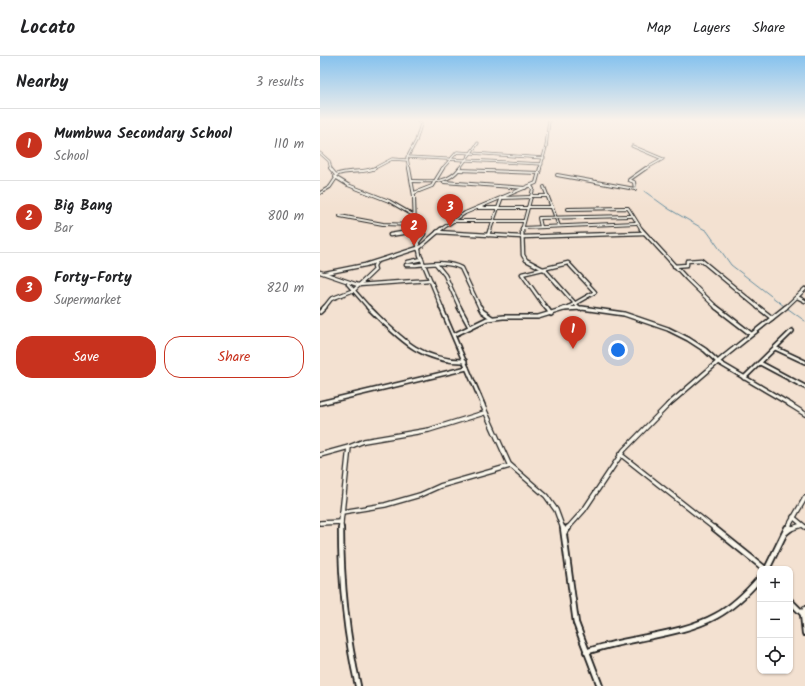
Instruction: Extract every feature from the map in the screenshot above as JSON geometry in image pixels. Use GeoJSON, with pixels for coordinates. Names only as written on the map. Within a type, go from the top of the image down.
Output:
{"type":"FeatureCollection","features":[{"type":"Feature","properties":{"kind":"street"},"geometry":{"type":"LineString","coordinates":[[412,149],[407,158],[414,192],[414,225],[418,248],[465,362],[484,413],[501,450],[510,466],[546,495],[555,507],[565,532],[569,584],[574,616],[586,652],[600,686]]}},
{"type":"Feature","properties":{"kind":"street"},"geometry":{"type":"LineString","coordinates":[[443,182],[452,177],[459,170],[473,149]]}},
{"type":"Feature","properties":{"kind":"street"},"geometry":{"type":"LineString","coordinates":[[322,272],[365,265],[418,248],[437,232],[475,208],[536,183],[546,149]]}},
{"type":"Feature","properties":{"kind":"street"},"geometry":{"type":"LineString","coordinates":[[557,175],[635,189],[634,182],[629,180],[663,158],[641,149]]}},
{"type":"Feature","properties":{"kind":"street"},"geometry":{"type":"LineString","coordinates":[[414,192],[428,188],[457,152],[509,157],[544,158]]}},
{"type":"Feature","properties":{"kind":"street"},"geometry":{"type":"LineString","coordinates":[[320,153],[329,161],[329,167],[336,175],[336,178],[330,187],[320,193]]}},
{"type":"Feature","properties":{"kind":"street"},"geometry":{"type":"LineString","coordinates":[[336,175],[342,172],[352,173],[371,170],[393,158],[465,159],[542,164]]}},
{"type":"Feature","properties":{"kind":"street"},"geometry":{"type":"LineString","coordinates":[[459,170],[540,173]]}},
{"type":"Feature","properties":{"kind":"street"},"geometry":{"type":"LineString","coordinates":[[336,178],[348,185],[389,201],[414,215]]}},
{"type":"Feature","properties":{"kind":"street"},"geometry":{"type":"LineString","coordinates":[[412,181],[434,181],[525,188]]}},
{"type":"Feature","properties":{"kind":"street"},"geometry":{"type":"LineString","coordinates":[[531,186],[533,189],[532,197],[522,228],[522,250],[524,258],[542,269],[560,286],[580,309]]}},
{"type":"Feature","properties":{"kind":"street"},"geometry":{"type":"LineString","coordinates":[[544,187],[559,226]]}},
{"type":"Feature","properties":{"kind":"street"},"geometry":{"type":"LineString","coordinates":[[502,198],[548,196]]}},
{"type":"Feature","properties":{"kind":"street"},"geometry":{"type":"LineString","coordinates":[[488,235],[502,198]]}},
{"type":"Feature","properties":{"kind":"street"},"geometry":{"type":"LineString","coordinates":[[475,208],[497,209],[552,207]]}},
{"type":"Feature","properties":{"kind":"street"},"geometry":{"type":"LineString","coordinates":[[568,209],[626,207],[636,224],[674,266],[732,321],[751,334]]}},
{"type":"Feature","properties":{"kind":"street"},"geometry":{"type":"LineString","coordinates":[[340,216],[383,224],[414,225]]}},
{"type":"Feature","properties":{"kind":"street"},"geometry":{"type":"LineString","coordinates":[[541,227],[539,218],[631,216]]}},
{"type":"Feature","properties":{"kind":"street"},"geometry":{"type":"LineString","coordinates":[[453,221],[524,221]]}},
{"type":"Feature","properties":{"kind":"street"},"geometry":{"type":"LineString","coordinates":[[522,228],[636,224]]}},
{"type":"Feature","properties":{"kind":"street"},"geometry":{"type":"LineString","coordinates":[[390,235],[415,231]]}},
{"type":"Feature","properties":{"kind":"street"},"geometry":{"type":"LineString","coordinates":[[437,232],[522,237],[644,233]]}},
{"type":"Feature","properties":{"kind":"street"},"geometry":{"type":"LineString","coordinates":[[417,243],[424,234]]}},
{"type":"Feature","properties":{"kind":"street"},"geometry":{"type":"LineString","coordinates":[[408,262],[422,259]]}},
{"type":"Feature","properties":{"kind":"street"},"geometry":{"type":"LineString","coordinates":[[674,266],[687,265],[687,262],[690,260],[701,260],[772,318]]}},
{"type":"Feature","properties":{"kind":"street"},"geometry":{"type":"LineString","coordinates":[[320,312],[331,299],[361,286],[375,270],[374,266],[376,261]]}},
{"type":"Feature","properties":{"kind":"street"},"geometry":{"type":"LineString","coordinates":[[406,265],[454,263],[461,268],[482,311],[492,318]]}},
{"type":"Feature","properties":{"kind":"street"},"geometry":{"type":"LineString","coordinates":[[454,335],[492,318],[537,317],[551,314],[564,309],[594,292],[570,265],[565,263],[521,275],[551,314]]}},
{"type":"Feature","properties":{"kind":"street"},"geometry":{"type":"LineString","coordinates":[[436,264],[442,269],[458,307],[470,327]]}},
{"type":"Feature","properties":{"kind":"street"},"geometry":{"type":"LineString","coordinates":[[322,272],[341,278],[354,290],[366,306],[389,326],[392,332],[415,349],[428,355],[465,362]]}},
{"type":"Feature","properties":{"kind":"street"},"geometry":{"type":"LineString","coordinates":[[348,284],[361,286],[430,280]]}},
{"type":"Feature","properties":{"kind":"street"},"geometry":{"type":"LineString","coordinates":[[565,532],[578,517],[620,454],[692,382],[787,307],[805,289]]}},
{"type":"Feature","properties":{"kind":"street"},"geometry":{"type":"LineString","coordinates":[[797,298],[805,301]]}},
{"type":"Feature","properties":{"kind":"street"},"geometry":{"type":"LineString","coordinates":[[564,309],[601,309],[649,321],[708,351],[718,362],[805,414]]}},
{"type":"Feature","properties":{"kind":"street"},"geometry":{"type":"LineString","coordinates":[[744,378],[792,331]]}},
{"type":"Feature","properties":{"kind":"street"},"geometry":{"type":"LineString","coordinates":[[774,348],[805,362]]}},
{"type":"Feature","properties":{"kind":"street"},"geometry":{"type":"LineString","coordinates":[[760,363],[805,386]]}},
{"type":"Feature","properties":{"kind":"street"},"geometry":{"type":"LineString","coordinates":[[320,403],[467,368]]}},
{"type":"Feature","properties":{"kind":"street"},"geometry":{"type":"LineString","coordinates":[[320,455],[364,441],[428,430],[484,413]]}},
{"type":"Feature","properties":{"kind":"street"},"geometry":{"type":"LineString","coordinates":[[349,447],[341,522],[342,588],[349,652],[358,686]]}},
{"type":"Feature","properties":{"kind":"street"},"geometry":{"type":"LineString","coordinates":[[620,454],[762,566]]}},
{"type":"Feature","properties":{"kind":"street"},"geometry":{"type":"LineString","coordinates":[[342,512],[385,506],[401,499],[420,495],[440,486],[510,466]]}},
{"type":"Feature","properties":{"kind":"street"},"geometry":{"type":"LineString","coordinates":[[768,566],[793,516],[805,498]]}},
{"type":"Feature","properties":{"kind":"street"},"geometry":{"type":"LineString","coordinates":[[793,516],[804,526]]}},
{"type":"Feature","properties":{"kind":"street"},"geometry":{"type":"LineString","coordinates":[[320,523],[341,522]]}},
{"type":"Feature","properties":{"kind":"street"},"geometry":{"type":"LineString","coordinates":[[785,534],[792,528],[804,526]]}},
{"type":"Feature","properties":{"kind":"street"},"geometry":{"type":"LineString","coordinates":[[586,652],[619,641],[679,629],[709,620],[750,591],[757,582]]}},
{"type":"Feature","properties":{"kind":"street"},"geometry":{"type":"LineString","coordinates":[[791,602],[804,611],[805,633]]}},
{"type":"Feature","properties":{"kind":"waterway"},"geometry":{"type":"LineString","coordinates":[[644,191],[669,209],[707,231],[731,265],[784,306]]}},
{"type":"Feature","properties":{"kind":"waterway"},"geometry":{"type":"LineString","coordinates":[[787,308],[805,321]]}},
{"type":"Feature","properties":{"kind":"place","name":"Forty-Forty"},"geometry":{"type":"Point","coordinates":[450,227]}},
{"type":"Feature","properties":{"kind":"place","name":"Big Bang"},"geometry":{"type":"Point","coordinates":[414,246]}},
{"type":"Feature","properties":{"kind":"place","name":"Mumbwa Secondary School"},"geometry":{"type":"Point","coordinates":[573,349]}}]}
